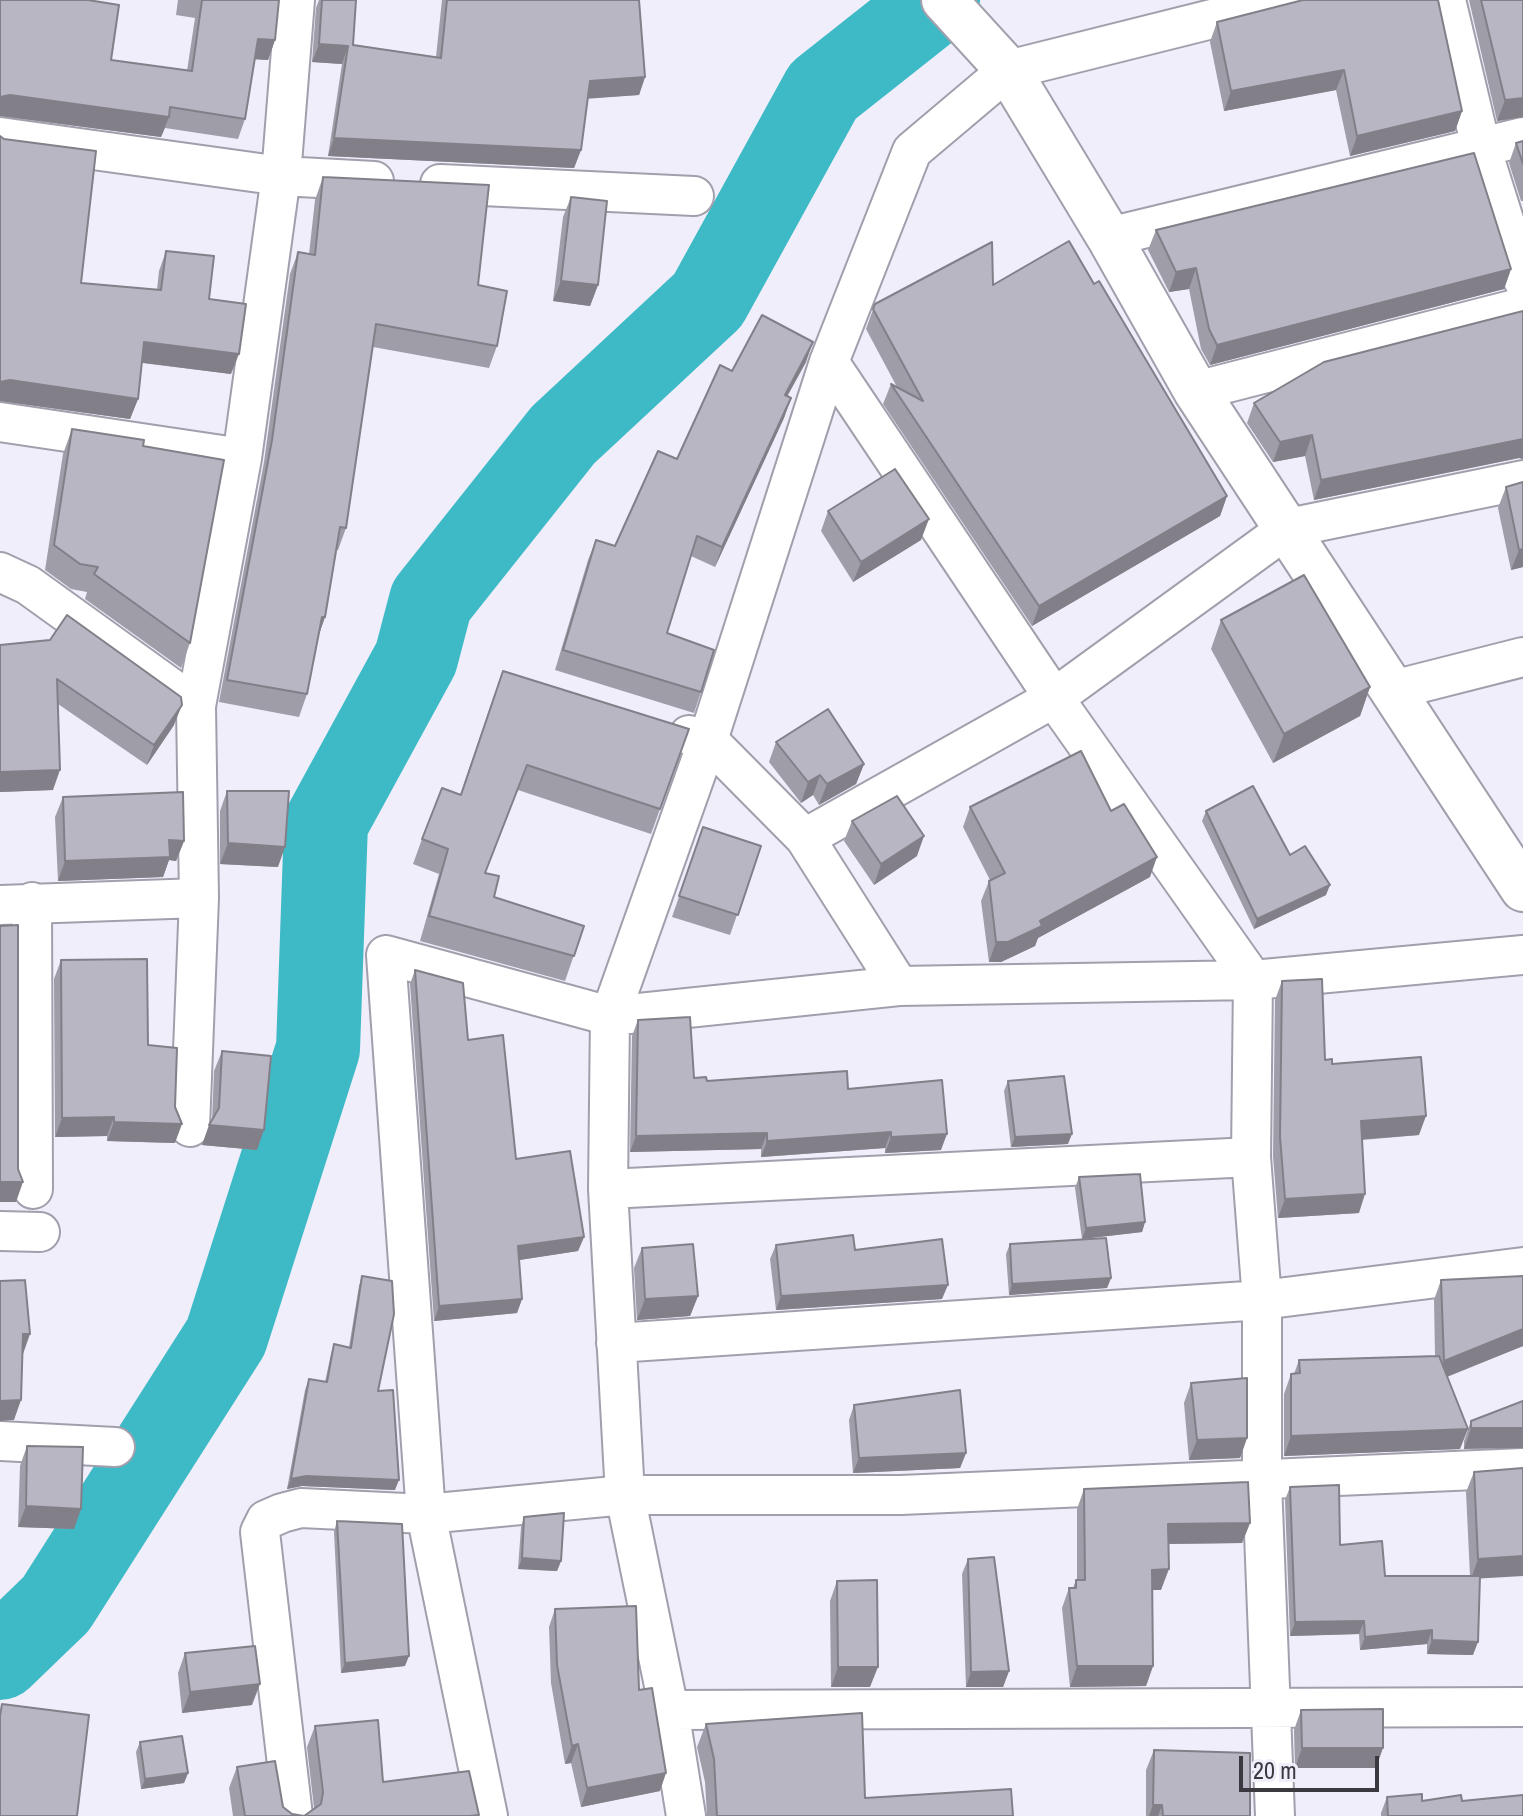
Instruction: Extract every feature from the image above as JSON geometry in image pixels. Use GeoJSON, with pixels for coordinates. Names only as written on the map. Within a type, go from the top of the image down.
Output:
{"type":"FeatureCollection","features":[{"type":"Feature","properties":{"kind":"street"},"geometry":{"type":"LineString","coordinates":[[190,1127],[199,898],[196,706],[242,458],[281,176],[295,0]]}},
{"type":"Feature","properties":{"kind":"street"},"geometry":{"type":"LineString","coordinates":[[944,0],[1008,70],[1109,237],[1196,391],[1393,690],[1508,842],[1523,889]]}},
{"type":"Feature","properties":{"kind":"street"},"geometry":{"type":"LineString","coordinates":[[686,1816],[669,1710],[625,1495],[608,1189],[610,1016],[708,740],[829,362],[912,151],[1008,70],[1288,0]]}},
{"type":"Feature","properties":{"kind":"street"},"geometry":{"type":"LineString","coordinates":[[1446,0],[1481,147],[1523,280]]}},
{"type":"Feature","properties":{"kind":"street"},"geometry":{"type":"LineString","coordinates":[[0,137],[281,176],[694,196]]}},
{"type":"Feature","properties":{"kind":"street"},"geometry":{"type":"LineString","coordinates":[[1109,237],[1523,137]]}},
{"type":"Feature","properties":{"kind":"street"},"geometry":{"type":"LineString","coordinates":[[1196,391],[1523,307]]}},
{"type":"Feature","properties":{"kind":"street"},"geometry":{"type":"LineString","coordinates":[[829,362],[1054,698],[1253,980],[1251,1157],[1262,1300],[1262,1482],[1275,1816]]}},
{"type":"Feature","properties":{"kind":"street"},"geometry":{"type":"LineString","coordinates":[[0,422],[242,458]]}},
{"type":"Feature","properties":{"kind":"street"},"geometry":{"type":"LineString","coordinates":[[805,838],[1054,698],[1288,528],[1523,480]]}},
{"type":"Feature","properties":{"kind":"street"},"geometry":{"type":"LineString","coordinates":[[0,572],[28,585],[196,706]]}},
{"type":"Feature","properties":{"kind":"street"},"geometry":{"type":"LineString","coordinates":[[1393,690],[1523,657]]}},
{"type":"Feature","properties":{"kind":"street"},"geometry":{"type":"LineString","coordinates":[[650,723],[708,740],[805,838],[899,986]]}},
{"type":"Feature","properties":{"kind":"street"},"geometry":{"type":"LineString","coordinates":[[33,1189],[16,904],[199,898]]}},
{"type":"Feature","properties":{"kind":"street"},"geometry":{"type":"LineString","coordinates":[[488,1816],[426,1514],[386,955],[610,1016],[899,986],[1253,980],[1523,955]]}},
{"type":"Feature","properties":{"kind":"street"},"geometry":{"type":"LineString","coordinates":[[608,1189],[1251,1157]]}},
{"type":"Feature","properties":{"kind":"street"},"geometry":{"type":"LineString","coordinates":[[0,1231],[40,1232]]}},
{"type":"Feature","properties":{"kind":"street"},"geometry":{"type":"LineString","coordinates":[[616,1343],[1262,1300],[1523,1267]]}},
{"type":"Feature","properties":{"kind":"street"},"geometry":{"type":"LineString","coordinates":[[0,1441],[115,1447]]}},
{"type":"Feature","properties":{"kind":"street"},"geometry":{"type":"LineString","coordinates":[[293,1816],[260,1532],[266,1520],[301,1508],[426,1514],[625,1495],[901,1495],[1262,1482],[1523,1468]]}},
{"type":"Feature","properties":{"kind":"street"},"geometry":{"type":"LineString","coordinates":[[669,1710],[1523,1707]]}},
{"type":"Feature","properties":{"kind":"building"},"geometry":{"type":"Polygon","coordinates":[[[0,0],[88,0],[119,5],[111,60],[192,71],[202,0],[279,0],[275,40],[258,39],[245,119],[170,107],[169,117],[10,95],[0,97],[0,0]]]}},
{"type":"Feature","properties":{"kind":"building"},"geometry":{"type":"Polygon","coordinates":[[[322,0],[356,0],[353,45],[441,58],[447,0],[639,0],[645,77],[590,81],[581,150],[334,138],[348,46],[319,44],[322,0]]]}},
{"type":"Feature","properties":{"kind":"building"},"geometry":{"type":"Polygon","coordinates":[[[1303,0],[1438,0],[1462,111],[1357,136],[1344,70],[1231,91],[1217,22],[1303,0]]]}},
{"type":"Feature","properties":{"kind":"building"},"geometry":{"type":"Polygon","coordinates":[[[1481,0],[1523,0],[1523,98],[1505,100],[1481,0]]]}},
{"type":"Feature","properties":{"kind":"building"},"geometry":{"type":"Polygon","coordinates":[[[0,136],[96,151],[81,283],[161,290],[166,251],[214,256],[209,299],[246,304],[239,354],[144,342],[138,399],[10,380],[0,382],[0,136]]]}},
{"type":"Feature","properties":{"kind":"building"},"geometry":{"type":"Polygon","coordinates":[[[1523,141],[1523,164],[1516,143],[1523,141]]]}},
{"type":"Feature","properties":{"kind":"building"},"geometry":{"type":"Polygon","coordinates":[[[1474,153],[1511,269],[1217,345],[1209,329],[1196,268],[1176,272],[1156,230],[1474,153]]]}},
{"type":"Feature","properties":{"kind":"building"},"geometry":{"type":"Polygon","coordinates":[[[323,177],[489,185],[478,285],[507,291],[497,346],[376,324],[346,528],[340,527],[325,617],[322,617],[307,694],[227,680],[272,440],[298,252],[315,255],[323,177]]]}},
{"type":"Feature","properties":{"kind":"building"},"geometry":{"type":"Polygon","coordinates":[[[571,197],[607,201],[598,285],[561,281],[571,197]]]}},
{"type":"Feature","properties":{"kind":"building"},"geometry":{"type":"Polygon","coordinates":[[[1069,241],[1094,284],[1099,281],[1227,496],[1039,606],[891,384],[923,401],[873,309],[875,304],[992,242],[993,285],[1069,241]]]}},
{"type":"Feature","properties":{"kind":"building"},"geometry":{"type":"Polygon","coordinates":[[[1523,311],[1523,439],[1321,480],[1312,435],[1280,442],[1254,403],[1324,362],[1523,311]]]}},
{"type":"Feature","properties":{"kind":"building"},"geometry":{"type":"Polygon","coordinates":[[[762,315],[813,342],[785,395],[791,398],[722,547],[697,536],[667,633],[714,650],[701,692],[563,650],[596,540],[615,546],[658,451],[677,459],[720,365],[732,371],[762,315]]]}},
{"type":"Feature","properties":{"kind":"building"},"geometry":{"type":"Polygon","coordinates":[[[72,429],[144,440],[143,446],[224,460],[190,643],[94,574],[98,567],[80,564],[54,545],[72,429]]]}},
{"type":"Feature","properties":{"kind":"building"},"geometry":{"type":"Polygon","coordinates":[[[895,469],[929,519],[861,562],[828,511],[895,469]]]}},
{"type":"Feature","properties":{"kind":"building"},"geometry":{"type":"Polygon","coordinates":[[[1523,482],[1523,549],[1519,550],[1506,487],[1523,482]]]}},
{"type":"Feature","properties":{"kind":"building"},"geometry":{"type":"Polygon","coordinates":[[[1304,575],[1370,687],[1284,734],[1221,620],[1304,575]]]}},
{"type":"Feature","properties":{"kind":"building"},"geometry":{"type":"Polygon","coordinates":[[[67,615],[181,697],[182,705],[154,745],[57,679],[60,770],[0,772],[0,645],[50,640],[67,615]]]}},
{"type":"Feature","properties":{"kind":"building"},"geometry":{"type":"Polygon","coordinates":[[[503,671],[689,729],[660,809],[527,765],[485,873],[499,876],[494,897],[584,926],[574,956],[429,916],[448,849],[422,839],[442,788],[461,795],[503,671]]]}},
{"type":"Feature","properties":{"kind":"building"},"geometry":{"type":"Polygon","coordinates":[[[828,709],[864,764],[827,784],[820,775],[808,782],[776,742],[828,709]]]}},
{"type":"Feature","properties":{"kind":"building"},"geometry":{"type":"Polygon","coordinates":[[[1081,751],[1111,811],[1124,804],[1157,857],[1040,921],[1042,926],[1008,942],[996,942],[989,881],[1005,873],[970,807],[1081,751]]]}},
{"type":"Feature","properties":{"kind":"building"},"geometry":{"type":"Polygon","coordinates":[[[1253,786],[1290,855],[1305,846],[1330,885],[1257,919],[1206,811],[1253,786]]]}},
{"type":"Feature","properties":{"kind":"building"},"geometry":{"type":"Polygon","coordinates":[[[227,791],[289,791],[285,847],[228,843],[227,791]]]}},
{"type":"Feature","properties":{"kind":"building"},"geometry":{"type":"Polygon","coordinates":[[[183,792],[184,841],[169,840],[170,857],[65,861],[63,797],[183,792]]]}},
{"type":"Feature","properties":{"kind":"building"},"geometry":{"type":"Polygon","coordinates":[[[897,796],[924,836],[881,864],[852,821],[897,796]]]}},
{"type":"Feature","properties":{"kind":"building"},"geometry":{"type":"Polygon","coordinates":[[[703,827],[761,846],[738,915],[679,896],[703,827]]]}},
{"type":"Feature","properties":{"kind":"building"},"geometry":{"type":"Polygon","coordinates":[[[18,925],[18,1169],[23,1182],[0,1182],[0,926],[18,925]]]}},
{"type":"Feature","properties":{"kind":"building"},"geometry":{"type":"Polygon","coordinates":[[[147,959],[148,1045],[177,1048],[175,1107],[182,1124],[114,1122],[114,1117],[62,1118],[61,960],[147,959]]]}},
{"type":"Feature","properties":{"kind":"building"},"geometry":{"type":"Polygon","coordinates":[[[415,970],[463,983],[468,1040],[503,1035],[516,1159],[570,1151],[584,1237],[518,1246],[522,1299],[439,1306],[415,970]]]}},
{"type":"Feature","properties":{"kind":"building"},"geometry":{"type":"Polygon","coordinates":[[[1322,979],[1325,1060],[1332,1059],[1332,1064],[1421,1057],[1426,1116],[1361,1121],[1365,1194],[1285,1199],[1280,1137],[1282,981],[1322,979]]]}},
{"type":"Feature","properties":{"kind":"building"},"geometry":{"type":"Polygon","coordinates":[[[690,1017],[694,1078],[706,1077],[707,1081],[847,1071],[848,1089],[942,1080],[947,1134],[891,1137],[891,1132],[767,1141],[767,1133],[636,1136],[638,1020],[690,1017]]]}},
{"type":"Feature","properties":{"kind":"building"},"geometry":{"type":"Polygon","coordinates":[[[222,1051],[271,1056],[264,1130],[209,1125],[219,1108],[222,1051]]]}},
{"type":"Feature","properties":{"kind":"building"},"geometry":{"type":"Polygon","coordinates":[[[1064,1076],[1072,1134],[1015,1137],[1008,1081],[1064,1076]]]}},
{"type":"Feature","properties":{"kind":"building"},"geometry":{"type":"Polygon","coordinates":[[[1140,1174],[1145,1222],[1086,1228],[1079,1177],[1140,1174]]]}},
{"type":"Feature","properties":{"kind":"building"},"geometry":{"type":"Polygon","coordinates":[[[853,1235],[855,1250],[942,1239],[948,1285],[781,1296],[776,1245],[853,1235]]]}},
{"type":"Feature","properties":{"kind":"building"},"geometry":{"type":"Polygon","coordinates":[[[1106,1238],[1111,1278],[1012,1284],[1010,1244],[1106,1238]]]}},
{"type":"Feature","properties":{"kind":"building"},"geometry":{"type":"Polygon","coordinates":[[[693,1244],[698,1296],[645,1299],[642,1248],[693,1244]]]}},
{"type":"Feature","properties":{"kind":"building"},"geometry":{"type":"Polygon","coordinates":[[[362,1276],[392,1281],[394,1314],[378,1391],[393,1390],[399,1480],[306,1476],[291,1479],[309,1379],[327,1382],[334,1344],[351,1348],[362,1276]]]}},
{"type":"Feature","properties":{"kind":"building"},"geometry":{"type":"Polygon","coordinates":[[[1523,1276],[1523,1329],[1444,1361],[1441,1280],[1523,1276]]]}},
{"type":"Feature","properties":{"kind":"building"},"geometry":{"type":"Polygon","coordinates":[[[25,1280],[30,1334],[23,1334],[21,1400],[0,1401],[0,1281],[25,1280]]]}},
{"type":"Feature","properties":{"kind":"building"},"geometry":{"type":"Polygon","coordinates":[[[1439,1356],[1468,1429],[1291,1436],[1291,1374],[1300,1373],[1299,1360],[1439,1356]]]}},
{"type":"Feature","properties":{"kind":"building"},"geometry":{"type":"Polygon","coordinates":[[[1247,1378],[1247,1438],[1197,1440],[1191,1383],[1247,1378]]]}},
{"type":"Feature","properties":{"kind":"building"},"geometry":{"type":"Polygon","coordinates":[[[960,1390],[966,1453],[859,1458],[854,1405],[960,1390]]]}},
{"type":"Feature","properties":{"kind":"building"},"geometry":{"type":"Polygon","coordinates":[[[1523,1401],[1523,1428],[1471,1428],[1471,1421],[1523,1401]]]}},
{"type":"Feature","properties":{"kind":"building"},"geometry":{"type":"Polygon","coordinates":[[[27,1446],[83,1447],[81,1509],[26,1506],[27,1446]]]}},
{"type":"Feature","properties":{"kind":"building"},"geometry":{"type":"Polygon","coordinates":[[[1523,1468],[1523,1556],[1478,1559],[1474,1472],[1523,1468]]]}},
{"type":"Feature","properties":{"kind":"building"},"geometry":{"type":"Polygon","coordinates":[[[1248,1482],[1250,1523],[1168,1524],[1169,1569],[1152,1570],[1153,1666],[1077,1666],[1069,1588],[1076,1588],[1076,1580],[1085,1580],[1084,1489],[1248,1482]]]}},
{"type":"Feature","properties":{"kind":"building"},"geometry":{"type":"Polygon","coordinates":[[[1339,1485],[1340,1545],[1382,1541],[1385,1576],[1480,1576],[1478,1642],[1432,1640],[1432,1630],[1365,1637],[1364,1621],[1295,1622],[1290,1487],[1339,1485]]]}},
{"type":"Feature","properties":{"kind":"building"},"geometry":{"type":"Polygon","coordinates":[[[564,1513],[561,1561],[522,1558],[524,1517],[564,1513]]]}},
{"type":"Feature","properties":{"kind":"building"},"geometry":{"type":"Polygon","coordinates":[[[337,1521],[402,1524],[409,1656],[345,1663],[337,1521]]]}},
{"type":"Feature","properties":{"kind":"building"},"geometry":{"type":"Polygon","coordinates":[[[994,1557],[1009,1671],[971,1672],[968,1559],[994,1557]]]}},
{"type":"Feature","properties":{"kind":"building"},"geometry":{"type":"Polygon","coordinates":[[[877,1580],[878,1667],[838,1667],[837,1581],[877,1580]]]}},
{"type":"Feature","properties":{"kind":"building"},"geometry":{"type":"Polygon","coordinates":[[[636,1606],[639,1690],[652,1688],[666,1773],[587,1788],[578,1744],[572,1746],[557,1665],[555,1609],[636,1606]]]}},
{"type":"Feature","properties":{"kind":"building"},"geometry":{"type":"Polygon","coordinates":[[[255,1646],[260,1684],[190,1692],[185,1653],[255,1646]]]}},
{"type":"Feature","properties":{"kind":"building"},"geometry":{"type":"Polygon","coordinates":[[[2,1704],[89,1715],[77,1816],[0,1816],[2,1704]]]}},
{"type":"Feature","properties":{"kind":"building"},"geometry":{"type":"Polygon","coordinates":[[[1383,1709],[1383,1748],[1302,1748],[1301,1710],[1383,1709]]]}},
{"type":"Feature","properties":{"kind":"building"},"geometry":{"type":"Polygon","coordinates":[[[862,1713],[865,1798],[1011,1789],[1013,1816],[717,1816],[714,1759],[706,1724],[862,1713]]]}},
{"type":"Feature","properties":{"kind":"building"},"geometry":{"type":"Polygon","coordinates":[[[378,1720],[383,1782],[469,1771],[479,1815],[469,1816],[304,1816],[321,1804],[323,1792],[315,1726],[378,1720]]]}},
{"type":"Feature","properties":{"kind":"building"},"geometry":{"type":"Polygon","coordinates":[[[182,1736],[188,1773],[145,1779],[140,1742],[182,1736]]]}},
{"type":"Feature","properties":{"kind":"building"},"geometry":{"type":"Polygon","coordinates":[[[1154,1750],[1250,1753],[1250,1816],[1163,1816],[1162,1805],[1153,1805],[1154,1750]]]}},
{"type":"Feature","properties":{"kind":"building"},"geometry":{"type":"Polygon","coordinates":[[[275,1761],[283,1807],[292,1814],[304,1816],[245,1816],[237,1767],[275,1761]]]}},
{"type":"Feature","properties":{"kind":"building"},"geometry":{"type":"Polygon","coordinates":[[[1422,1794],[1422,1801],[1461,1795],[1462,1801],[1523,1795],[1523,1816],[1388,1816],[1387,1797],[1422,1794]]]}},
{"type":"Feature","properties":{"kind":"waterway"},"geometry":{"type":"LineString","coordinates":[[0,1658],[56,1604],[226,1337],[318,1049],[326,823],[416,658],[431,601],[563,435],[708,300],[823,91],[938,0]]}}]}
